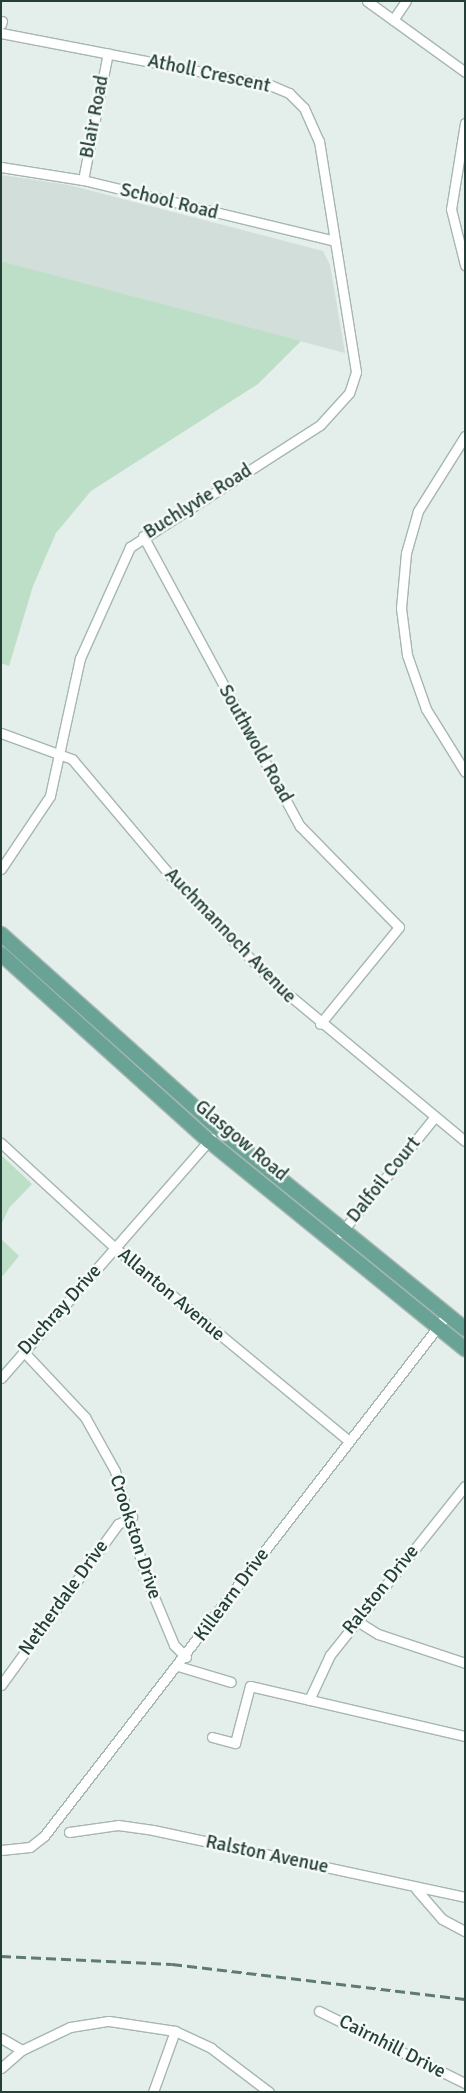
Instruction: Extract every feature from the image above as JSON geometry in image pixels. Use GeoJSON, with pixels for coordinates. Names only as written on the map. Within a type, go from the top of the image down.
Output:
{"type":"FeatureCollection","features":[{"type":"Feature","properties":{"kind":"main road","name":"Glasgow Road"},"geometry":{"type":"LineString","coordinates":[[1,934],[219,1129],[465,1329]]}},
{"type":"Feature","properties":{"kind":"main road","name":"Glasgow Road"},"geometry":{"type":"LineString","coordinates":[[1,954],[209,1141],[465,1349]]}},
{"type":"Feature","properties":{"kind":"street"},"geometry":{"type":"LineString","coordinates":[[368,1],[465,72]]}},
{"type":"Feature","properties":{"kind":"street"},"geometry":{"type":"LineString","coordinates":[[393,20],[406,1]]}},
{"type":"Feature","properties":{"kind":"street","name":"Atholl Crescent"},"geometry":{"type":"LineString","coordinates":[[1,33],[108,53],[289,93],[304,108],[319,141],[335,241]]}},
{"type":"Feature","properties":{"kind":"street","name":"Blair Road"},"geometry":{"type":"LineString","coordinates":[[83,180],[108,53]]}},
{"type":"Feature","properties":{"kind":"street"},"geometry":{"type":"LineString","coordinates":[[465,123],[452,178],[451,209],[465,265]]}},
{"type":"Feature","properties":{"kind":"street","name":"School Road"},"geometry":{"type":"LineString","coordinates":[[1,167],[83,180],[335,241]]}},
{"type":"Feature","properties":{"kind":"street","name":"Buchlyvie Road"},"geometry":{"type":"LineString","coordinates":[[1,869],[50,796],[62,754],[80,658],[121,563],[143,536],[320,425],[349,393],[356,372],[335,241]]}},
{"type":"Feature","properties":{"kind":"street"},"geometry":{"type":"LineString","coordinates":[[465,436],[418,511],[406,553],[401,608],[407,655],[426,709],[465,772]]}},
{"type":"Feature","properties":{"kind":"street","name":"Southwold Road"},"geometry":{"type":"LineString","coordinates":[[143,536],[300,826],[399,927],[320,1024]]}},
{"type":"Feature","properties":{"kind":"street","name":"Auchmannoch Avenue"},"geometry":{"type":"LineString","coordinates":[[1,733],[72,759],[216,926],[320,1024],[433,1119],[465,1142]]}},
{"type":"Feature","properties":{"kind":"street","name":"Dalfoil Court"},"geometry":{"type":"LineString","coordinates":[[334,1242],[433,1119]]}},
{"type":"Feature","properties":{"kind":"street","name":"Duchray Drive"},"geometry":{"type":"LineString","coordinates":[[1,1378],[219,1129]]}},
{"type":"Feature","properties":{"kind":"street","name":"Allanton Avenue"},"geometry":{"type":"LineString","coordinates":[[1,1143],[115,1248],[348,1440]]}},
{"type":"Feature","properties":{"kind":"street","name":"Killearn Drive"},"geometry":{"type":"LineString","coordinates":[[1,1850],[30,1847],[44,1836],[186,1657],[348,1440],[447,1315]]}},
{"type":"Feature","properties":{"kind":"street","name":"Crookston Drive"},"geometry":{"type":"LineString","coordinates":[[23,1351],[85,1417],[115,1471],[132,1518],[146,1578],[174,1645],[186,1657]]}},
{"type":"Feature","properties":{"kind":"street","name":"Ralston Drive"},"geometry":{"type":"LineString","coordinates":[[309,1700],[317,1674],[465,1486]]}},
{"type":"Feature","properties":{"kind":"street","name":"Netherdale Drive"},"geometry":{"type":"LineString","coordinates":[[1,1685],[118,1524],[132,1518]]}},
{"type":"Feature","properties":{"kind":"street"},"geometry":{"type":"LineString","coordinates":[[357,1621],[378,1634],[465,1663]]}},
{"type":"Feature","properties":{"kind":"street"},"geometry":{"type":"LineString","coordinates":[[178,1666],[231,1682]]}},
{"type":"Feature","properties":{"kind":"street"},"geometry":{"type":"LineString","coordinates":[[212,1737],[234,1742],[250,1686],[465,1736]]}},
{"type":"Feature","properties":{"kind":"street","name":"Ralston Avenue"},"geometry":{"type":"LineString","coordinates":[[69,1832],[118,1824],[153,1830],[416,1889],[465,1897]]}},
{"type":"Feature","properties":{"kind":"street"},"geometry":{"type":"LineString","coordinates":[[416,1889],[442,1919],[465,1931]]}},
{"type":"Feature","properties":{"kind":"street","name":"Cairnhill Drive"},"geometry":{"type":"LineString","coordinates":[[319,2011],[465,2084]]}},
{"type":"Feature","properties":{"kind":"street"},"geometry":{"type":"LineString","coordinates":[[1,2068],[22,2050],[70,2027],[109,2021],[176,2031],[211,2048],[269,2092]]}},
{"type":"Feature","properties":{"kind":"street"},"geometry":{"type":"LineString","coordinates":[[154,2092],[176,2031]]}},
{"type":"Feature","properties":{"kind":"street"},"geometry":{"type":"LineString","coordinates":[[1,2038],[22,2050]]}},
{"type":"Feature","properties":{"kind":"shaded area"},"geometry":{"type":"Polygon","coordinates":[[[1,175],[69,185],[323,251],[330,265],[345,353],[1,261],[1,175]]]}},
{"type":"Feature","properties":{"kind":"green space"},"geometry":{"type":"Polygon","coordinates":[[[1,261],[301,341],[258,384],[91,491],[56,533],[33,586],[9,666],[1,663],[1,261]]]}},
{"type":"Feature","properties":{"kind":"green space"},"geometry":{"type":"Polygon","coordinates":[[[1,1155],[32,1184],[9,1208],[1,1225],[1,1155]]]}},
{"type":"Feature","properties":{"kind":"green space"},"geometry":{"type":"Polygon","coordinates":[[[1,1239],[19,1256],[1,1278],[1,1239]]]}},
{"type":"Feature","properties":{"kind":"railway"},"geometry":{"type":"LineString","coordinates":[[1,1956],[172,1964],[465,1999]]}}]}
